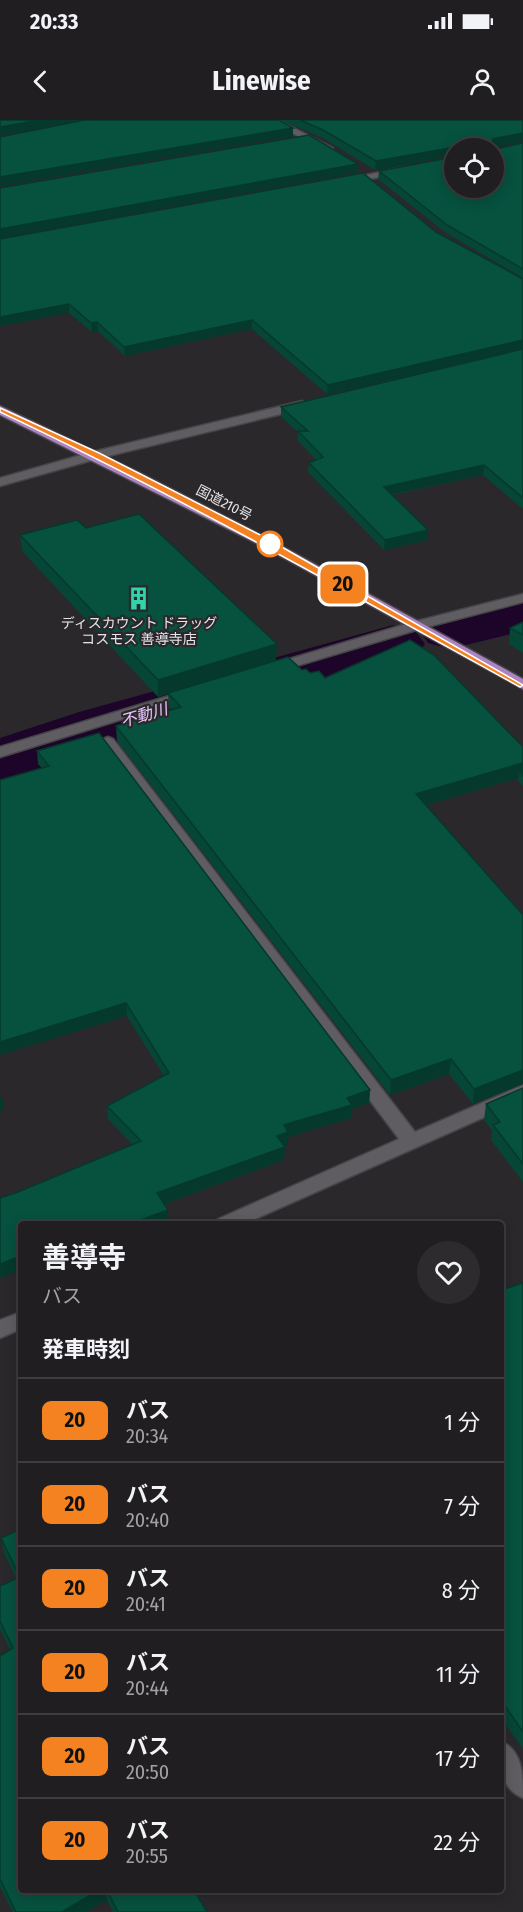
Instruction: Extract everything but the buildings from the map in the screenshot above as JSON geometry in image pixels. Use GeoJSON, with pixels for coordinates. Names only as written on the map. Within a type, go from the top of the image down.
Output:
{"type":"FeatureCollection","features":[{"type":"Feature","properties":{"kind":"highway","name":"国道210号"},"geometry":{"type":"LineString","coordinates":[[0,410],[96,455],[263,540],[523,685]]}},
{"type":"Feature","properties":{"kind":"street"},"geometry":{"type":"LineString","coordinates":[[271,120],[338,154]]}},
{"type":"Feature","properties":{"kind":"street"},"geometry":{"type":"LineString","coordinates":[[287,141],[310,138]]}},
{"type":"Feature","properties":{"kind":"street"},"geometry":{"type":"LineString","coordinates":[[356,164],[371,179]]}},
{"type":"Feature","properties":{"kind":"street"},"geometry":{"type":"LineString","coordinates":[[331,183],[371,179],[409,169]]}},
{"type":"Feature","properties":{"kind":"street"},"geometry":{"type":"LineString","coordinates":[[0,482],[96,455],[315,403]]}},
{"type":"Feature","properties":{"kind":"street"},"geometry":{"type":"LineString","coordinates":[[261,672],[418,625],[523,598]]}},
{"type":"Feature","properties":{"kind":"street"},"geometry":{"type":"LineString","coordinates":[[0,752],[205,689]]}},
{"type":"Feature","properties":{"kind":"street"},"geometry":{"type":"LineString","coordinates":[[108,742],[411,1142]]}},
{"type":"Feature","properties":{"kind":"street"},"geometry":{"type":"LineString","coordinates":[[232,1221],[523,1092]]}},
{"type":"Feature","properties":{"kind":"street"},"geometry":{"type":"LineString","coordinates":[[0,1330],[18,1321]]}},
{"type":"Feature","properties":{"kind":"street"},"geometry":{"type":"LineString","coordinates":[[504,1757],[523,1785]]}},
{"type":"Feature","properties":{"kind":"waterway","name":"不動川"},"geometry":{"type":"LineString","coordinates":[[450,630],[523,612]]}},
{"type":"Feature","properties":{"kind":"waterway","name":"不動川"},"geometry":{"type":"LineString","coordinates":[[0,761],[103,726],[393,644]]}},
{"type":"Feature","properties":{"kind":"bus line","name":"20"},"geometry":{"type":"LineString","coordinates":[[0,410],[96,455],[263,540],[523,685]]}},
{"type":"Feature","properties":{"kind":"place","name":"ディスカウント ドラッグ コスモス 善導寺店"},"geometry":{"type":"Point","coordinates":[139,599]}}]}
